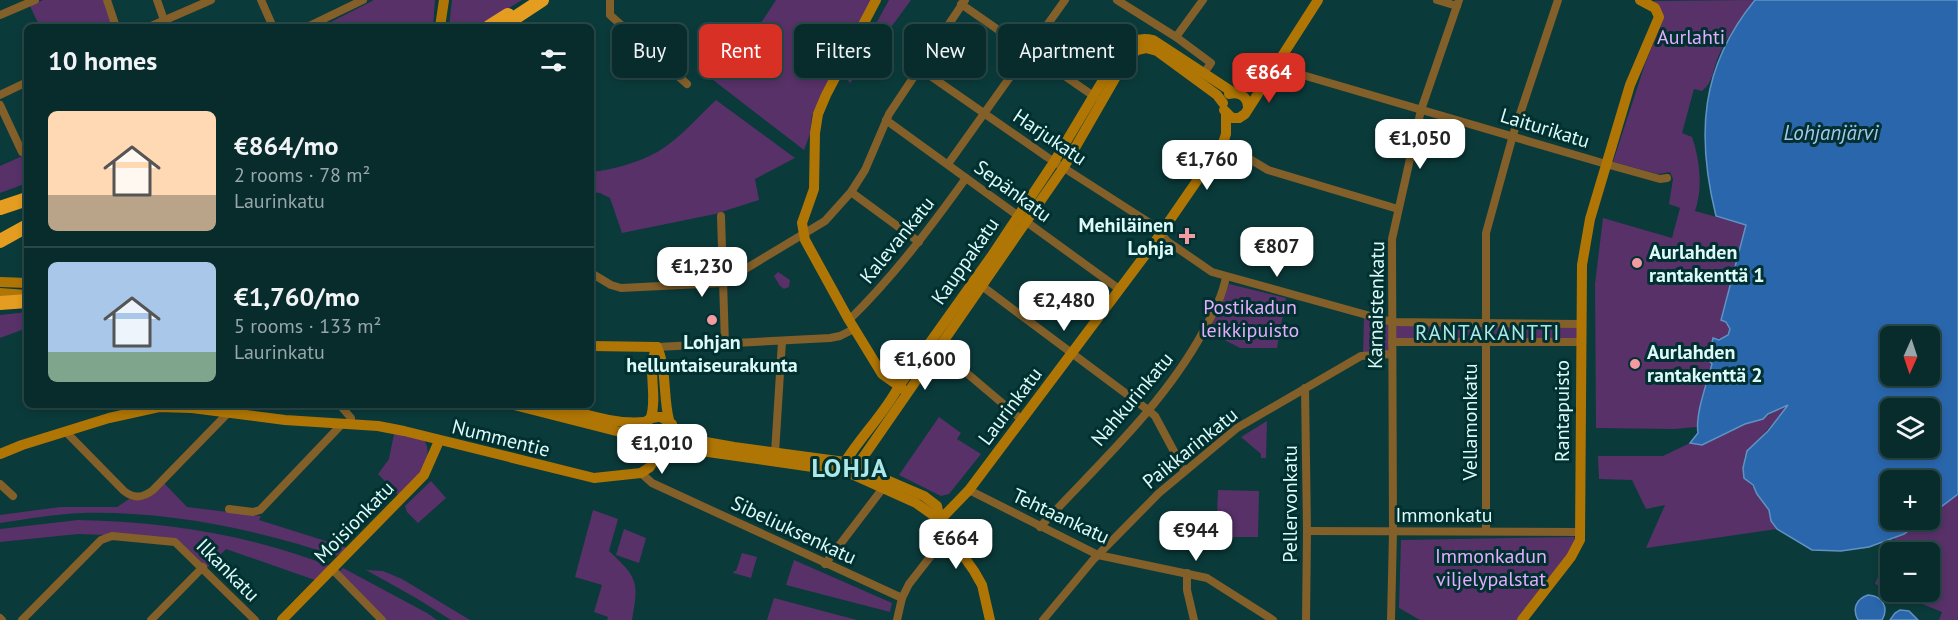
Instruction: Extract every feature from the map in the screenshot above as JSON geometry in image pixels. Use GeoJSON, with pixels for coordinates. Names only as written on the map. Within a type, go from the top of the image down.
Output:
{"type":"FeatureCollection","features":[{"type":"Feature","properties":{"kind":"highway"},"geometry":{"type":"LineString","coordinates":[[493,24],[529,0]]}},
{"type":"Feature","properties":{"kind":"highway"},"geometry":{"type":"LineString","coordinates":[[506,24],[542,0]]}},
{"type":"Feature","properties":{"kind":"highway"},"geometry":{"type":"LineString","coordinates":[[0,208],[24,200]]}},
{"type":"Feature","properties":{"kind":"highway"},"geometry":{"type":"LineString","coordinates":[[0,241],[24,228]]}},
{"type":"Feature","properties":{"kind":"highway"},"geometry":{"type":"LineString","coordinates":[[0,250],[24,238]]}},
{"type":"Feature","properties":{"kind":"highway"},"geometry":{"type":"LineString","coordinates":[[0,303],[24,301]]}},
{"type":"Feature","properties":{"kind":"street"},"geometry":{"type":"LineString","coordinates":[[0,15],[34,0]]}},
{"type":"Feature","properties":{"kind":"street"},"geometry":{"type":"LineString","coordinates":[[107,0],[115,24]]}},
{"type":"Feature","properties":{"kind":"street"},"geometry":{"type":"LineString","coordinates":[[158,0],[164,21]]}},
{"type":"Feature","properties":{"kind":"street"},"geometry":{"type":"LineString","coordinates":[[261,0],[272,24]]}},
{"type":"Feature","properties":{"kind":"street"},"geometry":{"type":"LineString","coordinates":[[313,24],[363,0]]}},
{"type":"Feature","properties":{"kind":"street"},"geometry":{"type":"LineString","coordinates":[[440,24],[444,0]]}},
{"type":"Feature","properties":{"kind":"street"},"geometry":{"type":"LineString","coordinates":[[610,0],[610,15],[687,84]]}},
{"type":"Feature","properties":{"kind":"street"},"geometry":{"type":"LineString","coordinates":[[876,0],[818,114],[815,133],[814,189],[803,218],[803,234],[882,374],[903,389]]}},
{"type":"Feature","properties":{"kind":"street"},"geometry":{"type":"LineString","coordinates":[[1048,24],[1065,0]]}},
{"type":"Feature","properties":{"kind":"street"},"geometry":{"type":"LineString","coordinates":[[1117,0],[1176,37],[1210,63],[1204,74]]}},
{"type":"Feature","properties":{"kind":"street"},"geometry":{"type":"LineString","coordinates":[[1176,37],[1203,0]]}},
{"type":"Feature","properties":{"kind":"street"},"geometry":{"type":"LineString","coordinates":[[1437,0],[1458,3]]}},
{"type":"Feature","properties":{"kind":"street","name":"Vellamonkatu"},"geometry":{"type":"LineString","coordinates":[[1485,531],[1486,233],[1513,135],[1558,0]]}},
{"type":"Feature","properties":{"kind":"street","name":"Rantapuisto"},"geometry":{"type":"LineString","coordinates":[[1522,620],[1577,547],[1580,532],[1582,265],[1590,219],[1630,85],[1659,17],[1655,8],[1640,0]]}},
{"type":"Feature","properties":{"kind":"street"},"geometry":{"type":"LineString","coordinates":[[156,24],[206,1]]}},
{"type":"Feature","properties":{"kind":"street"},"geometry":{"type":"LineString","coordinates":[[948,24],[963,2],[998,28]]}},
{"type":"Feature","properties":{"kind":"street"},"geometry":{"type":"LineString","coordinates":[[1226,114],[1232,118],[1239,118],[1245,114],[1314,2]]}},
{"type":"Feature","properties":{"kind":"street","name":"Karnaistenkatu"},"geometry":{"type":"LineString","coordinates":[[1391,620],[1392,239],[1421,110],[1458,3]]}},
{"type":"Feature","properties":{"kind":"street","name":"Kauppakatu"},"geometry":{"type":"LineString","coordinates":[[857,466],[903,389],[1059,165],[1097,99],[1118,55],[1126,45],[1135,39],[1146,38],[1160,43],[1204,74],[1238,94]]}},
{"type":"Feature","properties":{"kind":"street","name":"Kauppakatu"},"geometry":{"type":"LineString","coordinates":[[1097,99],[1132,53],[1146,48],[1157,51],[1217,95],[1223,103]]}},
{"type":"Feature","properties":{"kind":"street","name":"Laiturikatu"},"geometry":{"type":"LineString","coordinates":[[1276,66],[1606,164],[1660,179],[1667,178]]}},
{"type":"Feature","properties":{"kind":"street"},"geometry":{"type":"LineString","coordinates":[[594,275],[610,285],[621,288],[722,284],[825,221],[851,192],[865,170],[879,142],[886,120],[913,78]]}},
{"type":"Feature","properties":{"kind":"street","name":"Harjukatu"},"geometry":{"type":"LineString","coordinates":[[934,78],[1059,165],[1153,225],[1160,234],[1212,272],[1226,278],[1392,322],[1580,324]]}},
{"type":"Feature","properties":{"kind":"street"},"geometry":{"type":"LineString","coordinates":[[948,164],[1011,78]]}},
{"type":"Feature","properties":{"kind":"street"},"geometry":{"type":"LineString","coordinates":[[1067,78],[1097,99]]}},
{"type":"Feature","properties":{"kind":"street"},"geometry":{"type":"LineString","coordinates":[[1264,82],[1238,94],[1227,96],[1223,103],[1226,114],[1225,138],[1268,170],[1398,209]]}},
{"type":"Feature","properties":{"kind":"street"},"geometry":{"type":"LineString","coordinates":[[0,95],[24,83]]}},
{"type":"Feature","properties":{"kind":"street"},"geometry":{"type":"LineString","coordinates":[[1238,94],[1247,100],[1248,108]]}},
{"type":"Feature","properties":{"kind":"street"},"geometry":{"type":"LineString","coordinates":[[0,105],[22,152]]}},
{"type":"Feature","properties":{"kind":"street","name":"Laurinkatu"},"geometry":{"type":"LineString","coordinates":[[940,519],[952,510],[969,490],[1072,353],[1160,234],[1239,118]]}},
{"type":"Feature","properties":{"kind":"street","name":"Sepänkatu"},"geometry":{"type":"LineString","coordinates":[[886,120],[1119,289]]}},
{"type":"Feature","properties":{"kind":"street","name":"Kalevankatu"},"geometry":{"type":"LineString","coordinates":[[852,324],[919,242],[966,178]]}},
{"type":"Feature","properties":{"kind":"street"},"geometry":{"type":"LineString","coordinates":[[851,192],[919,242]]}},
{"type":"Feature","properties":{"kind":"street"},"geometry":{"type":"LineString","coordinates":[[721,216],[725,344]]}},
{"type":"Feature","properties":{"kind":"street","name":"Nahkurinkatu"},"geometry":{"type":"LineString","coordinates":[[1040,527],[1158,400],[1189,357],[1218,305],[1226,278]]}},
{"type":"Feature","properties":{"kind":"street"},"geometry":{"type":"LineString","coordinates":[[0,282],[24,283]]}},
{"type":"Feature","properties":{"kind":"street"},"geometry":{"type":"LineString","coordinates":[[978,283],[1155,416],[1184,470]]}},
{"type":"Feature","properties":{"kind":"street"},"geometry":{"type":"LineString","coordinates":[[0,294],[24,295]]}},
{"type":"Feature","properties":{"kind":"street"},"geometry":{"type":"LineString","coordinates":[[594,346],[782,345],[840,336],[852,324]]}},
{"type":"Feature","properties":{"kind":"street"},"geometry":{"type":"LineString","coordinates":[[1392,342],[1580,342]]}},
{"type":"Feature","properties":{"kind":"street"},"geometry":{"type":"LineString","coordinates":[[776,453],[782,345]]}},
{"type":"Feature","properties":{"kind":"street"},"geometry":{"type":"LineString","coordinates":[[934,346],[1022,420]]}},
{"type":"Feature","properties":{"kind":"street"},"geometry":{"type":"LineString","coordinates":[[638,439],[639,430],[648,420],[655,405],[652,356],[657,347]]}},
{"type":"Feature","properties":{"kind":"street"},"geometry":{"type":"LineString","coordinates":[[657,347],[662,356],[665,406],[675,433],[670,450]]}},
{"type":"Feature","properties":{"kind":"street","name":"Paikkarinkatu"},"geometry":{"type":"LineString","coordinates":[[1043,620],[1098,555],[1184,470],[1236,428],[1361,356],[1392,354]]}},
{"type":"Feature","properties":{"kind":"street","name":"Pellervonkatu"},"geometry":{"type":"LineString","coordinates":[[1305,388],[1306,620]]}},
{"type":"Feature","properties":{"kind":"street","name":"Kauppakatu"},"geometry":{"type":"LineString","coordinates":[[846,467],[887,407],[903,389]]}},
{"type":"Feature","properties":{"kind":"street","name":"Nummentie"},"geometry":{"type":"LineString","coordinates":[[0,454],[110,418],[155,408]]}},
{"type":"Feature","properties":{"kind":"street","name":"Nummentie"},"geometry":{"type":"LineString","coordinates":[[192,408],[285,420],[404,431],[594,478],[641,473]]}},
{"type":"Feature","properties":{"kind":"street"},"geometry":{"type":"LineString","coordinates":[[230,509],[253,512],[260,510],[351,418],[343,408]]}},
{"type":"Feature","properties":{"kind":"street"},"geometry":{"type":"LineString","coordinates":[[525,408],[638,439],[645,449],[658,454],[670,450],[687,449],[846,467],[857,466],[924,496],[937,506],[940,519],[948,534],[978,578],[992,618]]}},
{"type":"Feature","properties":{"kind":"street"},"geometry":{"type":"LineString","coordinates":[[562,408],[633,423],[661,417],[669,420]]}},
{"type":"Feature","properties":{"kind":"street"},"geometry":{"type":"LineString","coordinates":[[66,432],[124,491],[139,497],[153,490],[228,413]]}},
{"type":"Feature","properties":{"kind":"street"},"geometry":{"type":"LineString","coordinates":[[675,433],[696,440],[846,467],[916,503],[940,519]]}},
{"type":"Feature","properties":{"kind":"street","name":"Moisionkatu"},"geometry":{"type":"LineString","coordinates":[[282,620],[424,475],[439,441]]}},
{"type":"Feature","properties":{"kind":"street"},"geometry":{"type":"LineString","coordinates":[[641,473],[645,449]]}},
{"type":"Feature","properties":{"kind":"street"},"geometry":{"type":"LineString","coordinates":[[641,473],[650,467],[658,454]]}},
{"type":"Feature","properties":{"kind":"street","name":"Sibeliuksenkatu"},"geometry":{"type":"LineString","coordinates":[[641,473],[652,483],[902,598]]}},
{"type":"Feature","properties":{"kind":"street"},"geometry":{"type":"LineString","coordinates":[[0,484],[13,496]]}},
{"type":"Feature","properties":{"kind":"street"},"geometry":{"type":"LineString","coordinates":[[825,564],[883,488]]}},
{"type":"Feature","properties":{"kind":"street","name":"Tehtaankatu"},"geometry":{"type":"LineString","coordinates":[[969,490],[1098,555],[1187,573],[1215,582],[1273,620]]}},
{"type":"Feature","properties":{"kind":"street","name":"Immonkatu"},"geometry":{"type":"LineString","coordinates":[[1307,531],[1580,532]]}},
{"type":"Feature","properties":{"kind":"street"},"geometry":{"type":"LineString","coordinates":[[897,620],[902,598],[909,584],[948,534]]}},
{"type":"Feature","properties":{"kind":"street","name":"Ilkankatu"},"geometry":{"type":"LineString","coordinates":[[22,620],[106,537],[175,542],[255,620]]}},
{"type":"Feature","properties":{"kind":"street"},"geometry":{"type":"LineString","coordinates":[[151,620],[203,567]]}},
{"type":"Feature","properties":{"kind":"street"},"geometry":{"type":"LineString","coordinates":[[333,570],[382,620]]}},
{"type":"Feature","properties":{"kind":"street"},"geometry":{"type":"LineString","coordinates":[[1187,573],[1187,590],[1194,620]]}},
{"type":"Feature","properties":{"kind":"green space"},"geometry":{"type":"Polygon","coordinates":[[[43,0],[104,0],[111,24],[39,24],[30,6],[43,0]]]}},
{"type":"Feature","properties":{"kind":"green space"},"geometry":{"type":"Polygon","coordinates":[[[374,0],[435,0],[433,24],[327,24],[374,0]]]}},
{"type":"Feature","properties":{"kind":"green space"},"geometry":{"type":"Polygon","coordinates":[[[452,0],[522,0],[483,24],[449,24],[452,0]]]}},
{"type":"Feature","properties":{"kind":"green space"},"geometry":{"type":"Polygon","coordinates":[[[776,0],[871,0],[859,24],[794,24],[794,78],[831,78],[812,115],[810,134],[804,150],[710,78],[782,78],[782,24],[760,24],[776,0]]]}},
{"type":"Feature","properties":{"kind":"green space"},"geometry":{"type":"Polygon","coordinates":[[[889,0],[911,0],[892,26],[892,24],[876,24],[889,0]]]}},
{"type":"Feature","properties":{"kind":"green space","name":"Aurlahti"},"geometry":{"type":"Polygon","coordinates":[[[1755,0],[1726,42],[1708,84],[1702,91],[1694,89],[1682,133],[1692,137],[1699,164],[1700,184],[1695,211],[1746,225],[1721,320],[1726,322],[1730,329],[1725,338],[1713,339],[1706,357],[1712,364],[1697,427],[1596,428],[1595,284],[1603,218],[1672,238],[1680,208],[1669,204],[1673,179],[1670,172],[1658,174],[1613,162],[1645,64],[1663,20],[1654,1],[1755,0]]]}},
{"type":"Feature","properties":{"kind":"green space"},"geometry":{"type":"Polygon","coordinates":[[[716,100],[795,158],[755,179],[759,200],[715,214],[622,233],[610,198],[594,192],[594,171],[643,159],[667,146],[716,100]]]}},
{"type":"Feature","properties":{"kind":"green space"},"geometry":{"type":"Polygon","coordinates":[[[24,155],[24,184],[0,193],[0,166],[24,155]]]}},
{"type":"Feature","properties":{"kind":"green space"},"geometry":{"type":"Polygon","coordinates":[[[778,272],[790,280],[789,287],[784,289],[780,286],[774,276],[778,272]]]}},
{"type":"Feature","properties":{"kind":"green space","name":"Postikadun leikkipuisto"},"geometry":{"type":"Polygon","coordinates":[[[1229,284],[1286,298],[1277,348],[1240,348],[1209,332],[1229,284]]]}},
{"type":"Feature","properties":{"kind":"green space"},"geometry":{"type":"Polygon","coordinates":[[[24,312],[24,329],[0,338],[0,315],[24,312]]]}},
{"type":"Feature","properties":{"kind":"green space"},"geometry":{"type":"Polygon","coordinates":[[[1364,316],[1390,324],[1390,351],[1363,354],[1364,316]]]}},
{"type":"Feature","properties":{"kind":"green space"},"geometry":{"type":"Polygon","coordinates":[[[1395,325],[1579,326],[1579,341],[1395,340],[1395,325]]]}},
{"type":"Feature","properties":{"kind":"green space"},"geometry":{"type":"Polygon","coordinates":[[[1785,405],[1789,405],[1745,455],[1743,468],[1744,478],[1764,502],[1777,529],[1646,548],[1665,505],[1646,509],[1632,480],[1599,479],[1598,456],[1663,456],[1690,443],[1702,445],[1753,421],[1763,419],[1785,405]]]}},
{"type":"Feature","properties":{"kind":"green space"},"geometry":{"type":"Polygon","coordinates":[[[939,417],[961,433],[957,439],[981,454],[949,494],[941,496],[899,475],[939,417]]]}},
{"type":"Feature","properties":{"kind":"green space"},"geometry":{"type":"Polygon","coordinates":[[[1267,421],[1266,458],[1261,458],[1261,454],[1241,437],[1267,421]]]}},
{"type":"Feature","properties":{"kind":"green space"},"geometry":{"type":"Polygon","coordinates":[[[394,434],[424,440],[427,448],[425,463],[421,471],[399,496],[378,474],[389,459],[394,434]]]}},
{"type":"Feature","properties":{"kind":"green space"},"geometry":{"type":"Polygon","coordinates":[[[431,481],[446,498],[418,523],[407,512],[405,506],[431,481]]]}},
{"type":"Feature","properties":{"kind":"green space"},"geometry":{"type":"Polygon","coordinates":[[[164,483],[187,507],[261,516],[259,520],[348,548],[336,556],[243,530],[147,515],[82,513],[0,523],[0,515],[60,507],[117,507],[129,499],[135,500],[148,496],[164,483]]]}},
{"type":"Feature","properties":{"kind":"green space"},"geometry":{"type":"Polygon","coordinates":[[[1218,490],[1259,491],[1258,537],[1216,537],[1218,490]]]}},
{"type":"Feature","properties":{"kind":"green space"},"geometry":{"type":"Polygon","coordinates":[[[1958,494],[1958,620],[1939,620],[1942,612],[1918,602],[1940,602],[1940,542],[1893,542],[1895,538],[1907,530],[1940,530],[1940,508],[1958,494]]]}},
{"type":"Feature","properties":{"kind":"green space"},"geometry":{"type":"Polygon","coordinates":[[[593,510],[618,519],[609,551],[626,568],[634,581],[635,597],[632,620],[607,620],[608,617],[594,612],[602,585],[575,577],[593,510]]]}},
{"type":"Feature","properties":{"kind":"green space"},"geometry":{"type":"Polygon","coordinates":[[[78,520],[175,527],[206,532],[268,546],[330,566],[315,580],[226,549],[207,568],[179,541],[163,537],[78,534],[0,542],[0,529],[78,520]]]}},
{"type":"Feature","properties":{"kind":"green space"},"geometry":{"type":"Polygon","coordinates":[[[624,529],[646,538],[639,563],[616,555],[624,529]]]}},
{"type":"Feature","properties":{"kind":"green space","name":"Immonkadun viljelypalstat"},"geometry":{"type":"Polygon","coordinates":[[[1574,537],[1575,540],[1568,554],[1517,620],[1420,620],[1399,608],[1401,540],[1574,537]]]}},
{"type":"Feature","properties":{"kind":"green space"},"geometry":{"type":"Polygon","coordinates":[[[742,553],[757,557],[751,578],[733,573],[736,571],[742,553]]]}},
{"type":"Feature","properties":{"kind":"green space"},"geometry":{"type":"Polygon","coordinates":[[[794,560],[892,603],[890,612],[786,585],[794,560]]]}},
{"type":"Feature","properties":{"kind":"green space"},"geometry":{"type":"Polygon","coordinates":[[[343,568],[437,620],[386,620],[341,575],[340,571],[343,568]]]}},
{"type":"Feature","properties":{"kind":"green space"},"geometry":{"type":"Polygon","coordinates":[[[366,570],[383,571],[402,579],[470,620],[451,620],[366,570]]]}},
{"type":"Feature","properties":{"kind":"green space"},"geometry":{"type":"Polygon","coordinates":[[[1880,572],[1880,586],[1875,584],[1880,572]]]}},
{"type":"Feature","properties":{"kind":"green space"},"geometry":{"type":"Polygon","coordinates":[[[774,598],[857,620],[767,620],[774,598]]]}},
{"type":"Feature","properties":{"kind":"water","name":"Lohjanjärvi"},"geometry":{"type":"Polygon","coordinates":[[[1755,0],[1958,0],[1958,494],[1940,508],[1940,470],[1880,470],[1880,530],[1909,530],[1869,547],[1841,551],[1812,550],[1777,529],[1771,521],[1769,510],[1753,485],[1744,478],[1743,468],[1747,451],[1768,431],[1788,405],[1768,414],[1763,419],[1745,424],[1702,445],[1690,443],[1698,433],[1700,408],[1712,364],[1706,357],[1705,350],[1711,347],[1713,338],[1719,340],[1728,335],[1730,329],[1726,322],[1721,320],[1746,225],[1716,216],[1706,158],[1707,103],[1713,76],[1737,25],[1755,0]]]}},
{"type":"Feature","properties":{"kind":"water"},"geometry":{"type":"Polygon","coordinates":[[[1868,595],[1880,599],[1885,607],[1882,620],[1858,620],[1855,612],[1856,605],[1868,595]]]}},
{"type":"Feature","properties":{"kind":"water"},"geometry":{"type":"Polygon","coordinates":[[[1900,610],[1909,611],[1918,620],[1890,620],[1900,610]]]}},
{"type":"Feature","properties":{"kind":"place","name":"Mehiläinen Lohja"},"geometry":{"type":"Point","coordinates":[1187,236]}},
{"type":"Feature","properties":{"kind":"place","name":"Aurlahden rantakenttä 1"},"geometry":{"type":"Point","coordinates":[1637,263]}},
{"type":"Feature","properties":{"kind":"place","name":"Lohjan helluntaiseurakunta"},"geometry":{"type":"Point","coordinates":[712,320]}},
{"type":"Feature","properties":{"kind":"place","name":"Aurlahden rantakenttä 2"},"geometry":{"type":"Point","coordinates":[1635,364]}},
{"type":"Feature","properties":{"kind":"district","name":"RANTAKANTTI"},"geometry":{"type":"Point","coordinates":[1488,332]}},
{"type":"Feature","properties":{"kind":"district","name":"LOHJA"},"geometry":{"type":"Point","coordinates":[850,467]}}]}
